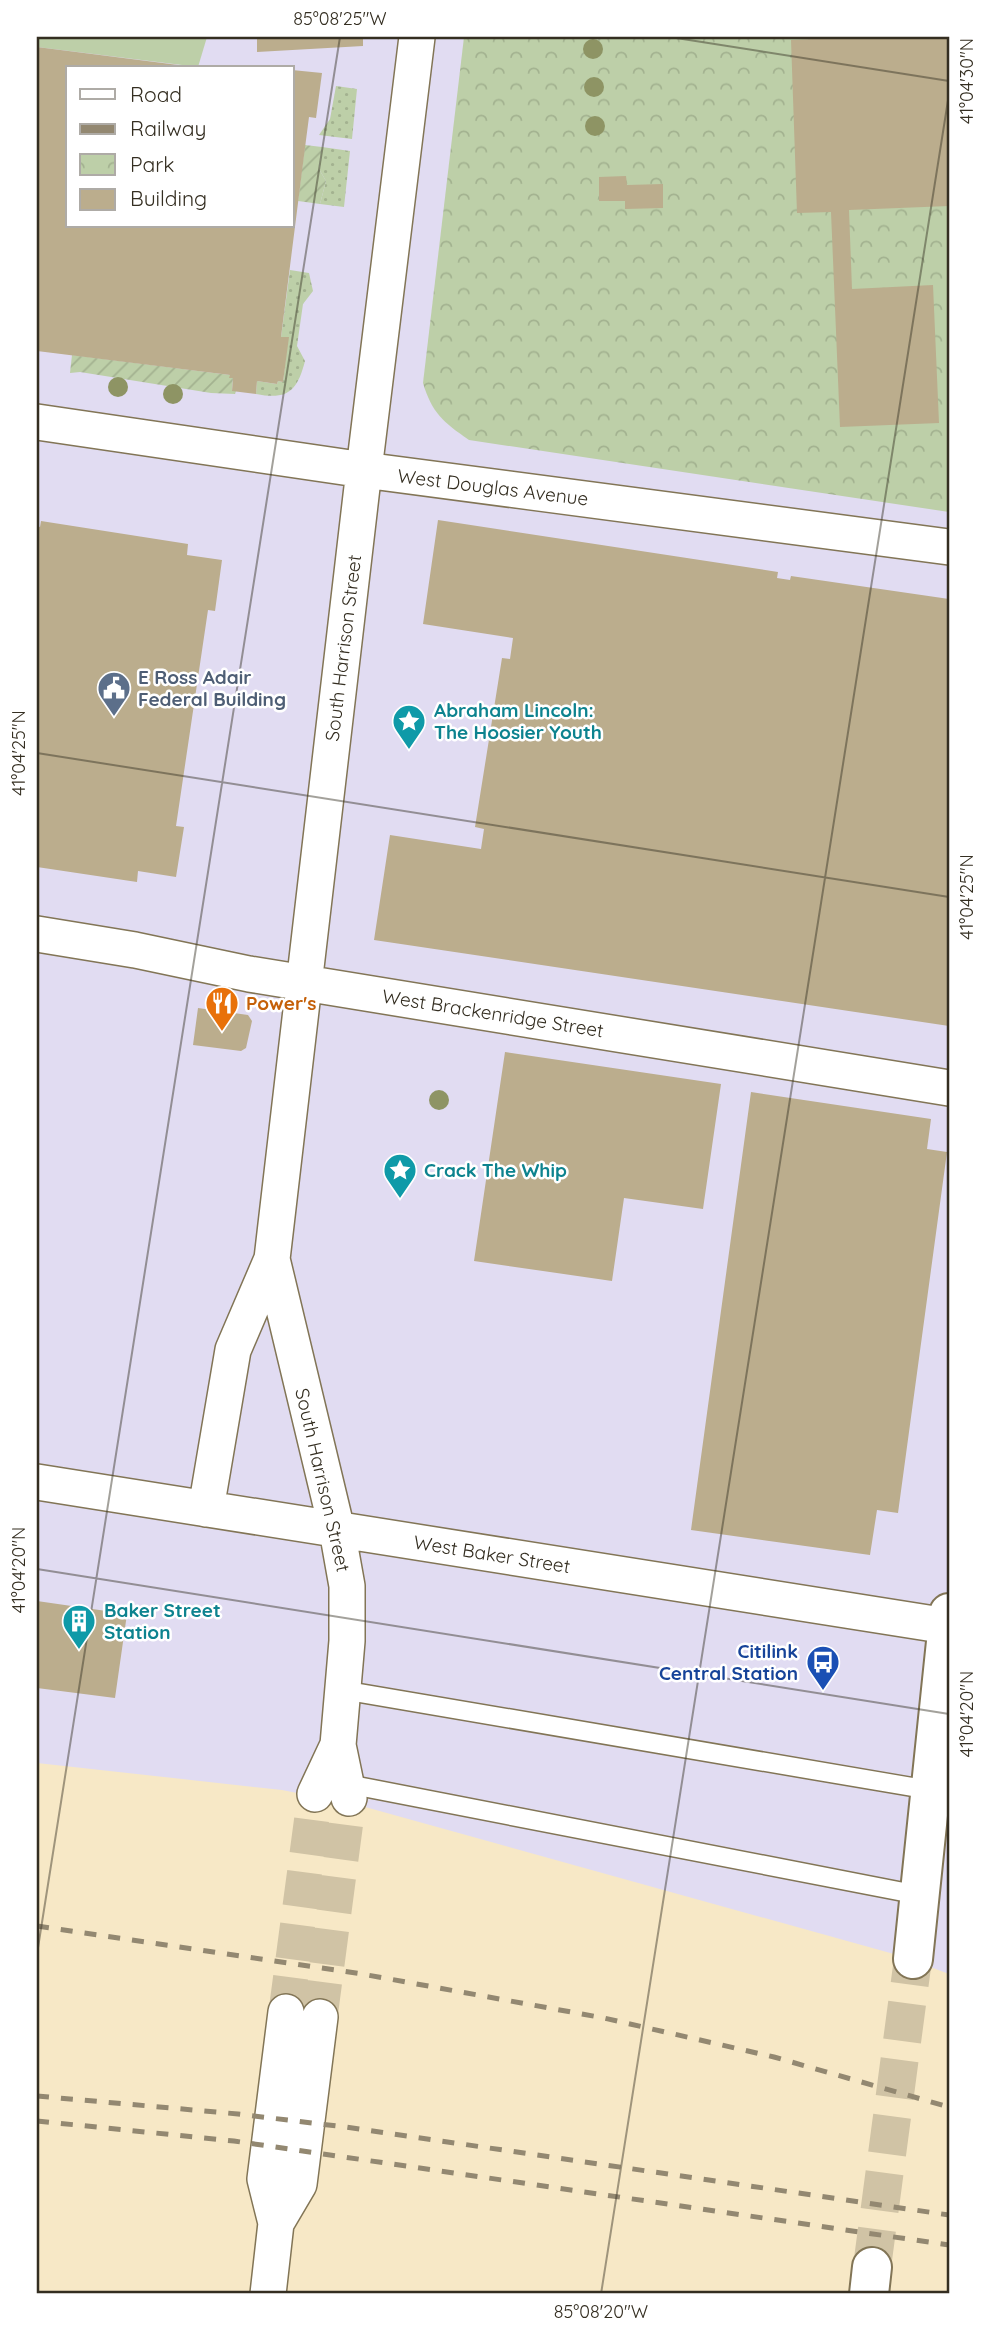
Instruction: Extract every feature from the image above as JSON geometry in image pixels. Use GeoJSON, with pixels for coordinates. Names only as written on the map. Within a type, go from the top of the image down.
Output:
{"type":"FeatureCollection","features":[{"type":"Feature","properties":{"kind":"street","name":"South Harrison Street"},"geometry":{"type":"LineString","coordinates":[[206,1509],[233,1350],[272,1259],[417,37]]}},
{"type":"Feature","properties":{"kind":"street","name":"West Douglas Avenue"},"geometry":{"type":"LineString","coordinates":[[37,422],[364,470],[949,547]]}},
{"type":"Feature","properties":{"kind":"street","name":"West Brackenridge Street"},"geometry":{"type":"LineString","coordinates":[[37,934],[135,950],[232,971],[949,1088]]}},
{"type":"Feature","properties":{"kind":"street","name":"South Harrison Street"},"geometry":{"type":"LineString","coordinates":[[272,1259],[337,1530],[347,1586],[347,1641],[333,1788]]}},
{"type":"Feature","properties":{"kind":"street","name":"West Baker Street"},"geometry":{"type":"LineString","coordinates":[[37,1482],[337,1530],[949,1619]]}},
{"type":"Feature","properties":{"kind":"street"},"geometry":{"type":"LineString","coordinates":[[913,1959],[919,1895],[938,1768],[949,1619]]}},
{"type":"Feature","properties":{"kind":"street"},"geometry":{"type":"LineString","coordinates":[[268,2294],[276,2223],[265,2179],[286,2012]]}},
{"type":"Feature","properties":{"kind":"street"},"geometry":{"type":"LineString","coordinates":[[276,2223],[299,2184],[320,2017]]}},
{"type":"Feature","properties":{"kind":"lane"},"geometry":{"type":"LineString","coordinates":[[342,1690],[938,1768]]}},
{"type":"Feature","properties":{"kind":"lane"},"geometry":{"type":"LineString","coordinates":[[333,1788],[919,1895]]}},
{"type":"Feature","properties":{"kind":"shaded area"},"geometry":{"type":"Polygon","coordinates":[[[37,37],[949,37],[949,1974],[901,1956],[358,1805],[282,1790],[37,1763],[37,37]]]}},
{"type":"Feature","properties":{"kind":"green space"},"geometry":{"type":"Polygon","coordinates":[[[37,37],[207,37],[198,66],[37,47],[37,37]]]}},
{"type":"Feature","properties":{"kind":"green space"},"geometry":{"type":"Polygon","coordinates":[[[464,37],[949,37],[949,512],[469,440],[445,422],[430,402],[423,383],[464,37]]]}},
{"type":"Feature","properties":{"kind":"green space"},"geometry":{"type":"Polygon","coordinates":[[[336,86],[357,89],[352,139],[319,135],[330,119],[336,86]]]}},
{"type":"Feature","properties":{"kind":"green space"},"geometry":{"type":"Polygon","coordinates":[[[305,145],[322,147],[319,169],[326,181],[320,204],[298,201],[305,145]]]}},
{"type":"Feature","properties":{"kind":"green space"},"geometry":{"type":"Polygon","coordinates":[[[322,147],[350,151],[344,207],[320,204],[326,181],[319,169],[322,147]]]}},
{"type":"Feature","properties":{"kind":"green space"},"geometry":{"type":"Polygon","coordinates":[[[290,270],[309,273],[313,291],[303,304],[297,346],[305,361],[302,372],[294,387],[283,394],[256,394],[257,381],[277,384],[278,381],[283,382],[288,337],[281,337],[290,270]]]}},
{"type":"Feature","properties":{"kind":"green space"},"geometry":{"type":"Polygon","coordinates":[[[72,355],[230,375],[230,378],[233,378],[232,390],[236,391],[235,394],[211,393],[80,372],[70,373],[72,355]]]}},
{"type":"Feature","properties":{"kind":"building"},"geometry":{"type":"Polygon","coordinates":[[[257,37],[363,37],[363,46],[257,52],[257,37]]]}},
{"type":"Feature","properties":{"kind":"building"},"geometry":{"type":"Polygon","coordinates":[[[949,37],[949,206],[849,210],[852,289],[933,285],[939,423],[840,427],[831,212],[797,213],[791,40],[949,37]]]}},
{"type":"Feature","properties":{"kind":"building"},"geometry":{"type":"Polygon","coordinates":[[[37,47],[186,66],[66,66],[66,228],[294,228],[294,70],[322,73],[316,118],[309,117],[281,337],[289,337],[283,382],[278,381],[277,384],[257,381],[256,394],[232,391],[233,378],[229,378],[230,375],[37,351],[37,47]]]}},
{"type":"Feature","properties":{"kind":"building"},"geometry":{"type":"Polygon","coordinates":[[[626,176],[627,185],[663,184],[663,208],[625,209],[625,201],[599,201],[599,177],[626,176]]]}},
{"type":"Feature","properties":{"kind":"building"},"geometry":{"type":"Polygon","coordinates":[[[438,520],[778,572],[777,578],[790,580],[791,576],[949,599],[949,1026],[374,940],[390,835],[481,849],[484,829],[475,827],[502,658],[510,659],[513,638],[423,624],[438,520]]]}},
{"type":"Feature","properties":{"kind":"building","name":"E Ross Adair Federal Building"},"geometry":{"type":"Polygon","coordinates":[[[41,521],[188,544],[187,555],[222,560],[215,611],[208,610],[176,826],[184,827],[176,877],[138,871],[137,882],[37,867],[37,526],[40,527],[41,521]]]}},
{"type":"Feature","properties":{"kind":"building","name":"Power's"},"geometry":{"type":"Polygon","coordinates":[[[198,1008],[248,1015],[252,1021],[246,1048],[241,1051],[193,1045],[198,1008]]]}},
{"type":"Feature","properties":{"kind":"building"},"geometry":{"type":"Polygon","coordinates":[[[505,1052],[721,1084],[703,1209],[624,1198],[612,1281],[474,1261],[505,1052]]]}},
{"type":"Feature","properties":{"kind":"building"},"geometry":{"type":"Polygon","coordinates":[[[751,1092],[931,1119],[927,1149],[947,1152],[898,1513],[877,1510],[870,1555],[691,1530],[751,1092]]]}},
{"type":"Feature","properties":{"kind":"building","name":"Baker Street Station"},"geometry":{"type":"Polygon","coordinates":[[[37,1601],[127,1614],[115,1698],[37,1688],[37,1601]]]}},
{"type":"Feature","properties":{"kind":"tunnel"},"geometry":{"type":"LineString","coordinates":[[286,2012],[315,1794]]}},
{"type":"Feature","properties":{"kind":"tunnel"},"geometry":{"type":"LineString","coordinates":[[320,2017],[349,1798]]}},
{"type":"Feature","properties":{"kind":"tunnel"},"geometry":{"type":"LineString","coordinates":[[872,2267],[913,1959]]}},
{"type":"Feature","properties":{"kind":"railway"},"geometry":{"type":"LineString","coordinates":[[37,1926],[362,1974],[604,2018],[774,2057],[949,2107]]}},
{"type":"Feature","properties":{"kind":"railway"},"geometry":{"type":"LineString","coordinates":[[37,2096],[238,2114],[345,2127],[949,2215]]}},
{"type":"Feature","properties":{"kind":"railway"},"geometry":{"type":"LineString","coordinates":[[37,2121],[234,2141],[949,2245]]}},
{"type":"Feature","properties":{"kind":"place","name":"E Ross Adair Federal Building"},"geometry":{"type":"Point","coordinates":[114,718]}},
{"type":"Feature","properties":{"kind":"place","name":"Abraham Lincoln: The Hoosier Youth"},"geometry":{"type":"Point","coordinates":[409,751]}},
{"type":"Feature","properties":{"kind":"place","name":"Power's"},"geometry":{"type":"Point","coordinates":[222,1033]}},
{"type":"Feature","properties":{"kind":"place","name":"Crack The Whip"},"geometry":{"type":"Point","coordinates":[400,1200]}},
{"type":"Feature","properties":{"kind":"place","name":"Baker Street Station"},"geometry":{"type":"Point","coordinates":[79,1651]}},
{"type":"Feature","properties":{"kind":"place","name":"Citilink Central Station"},"geometry":{"type":"Point","coordinates":[823,1692]}}]}
